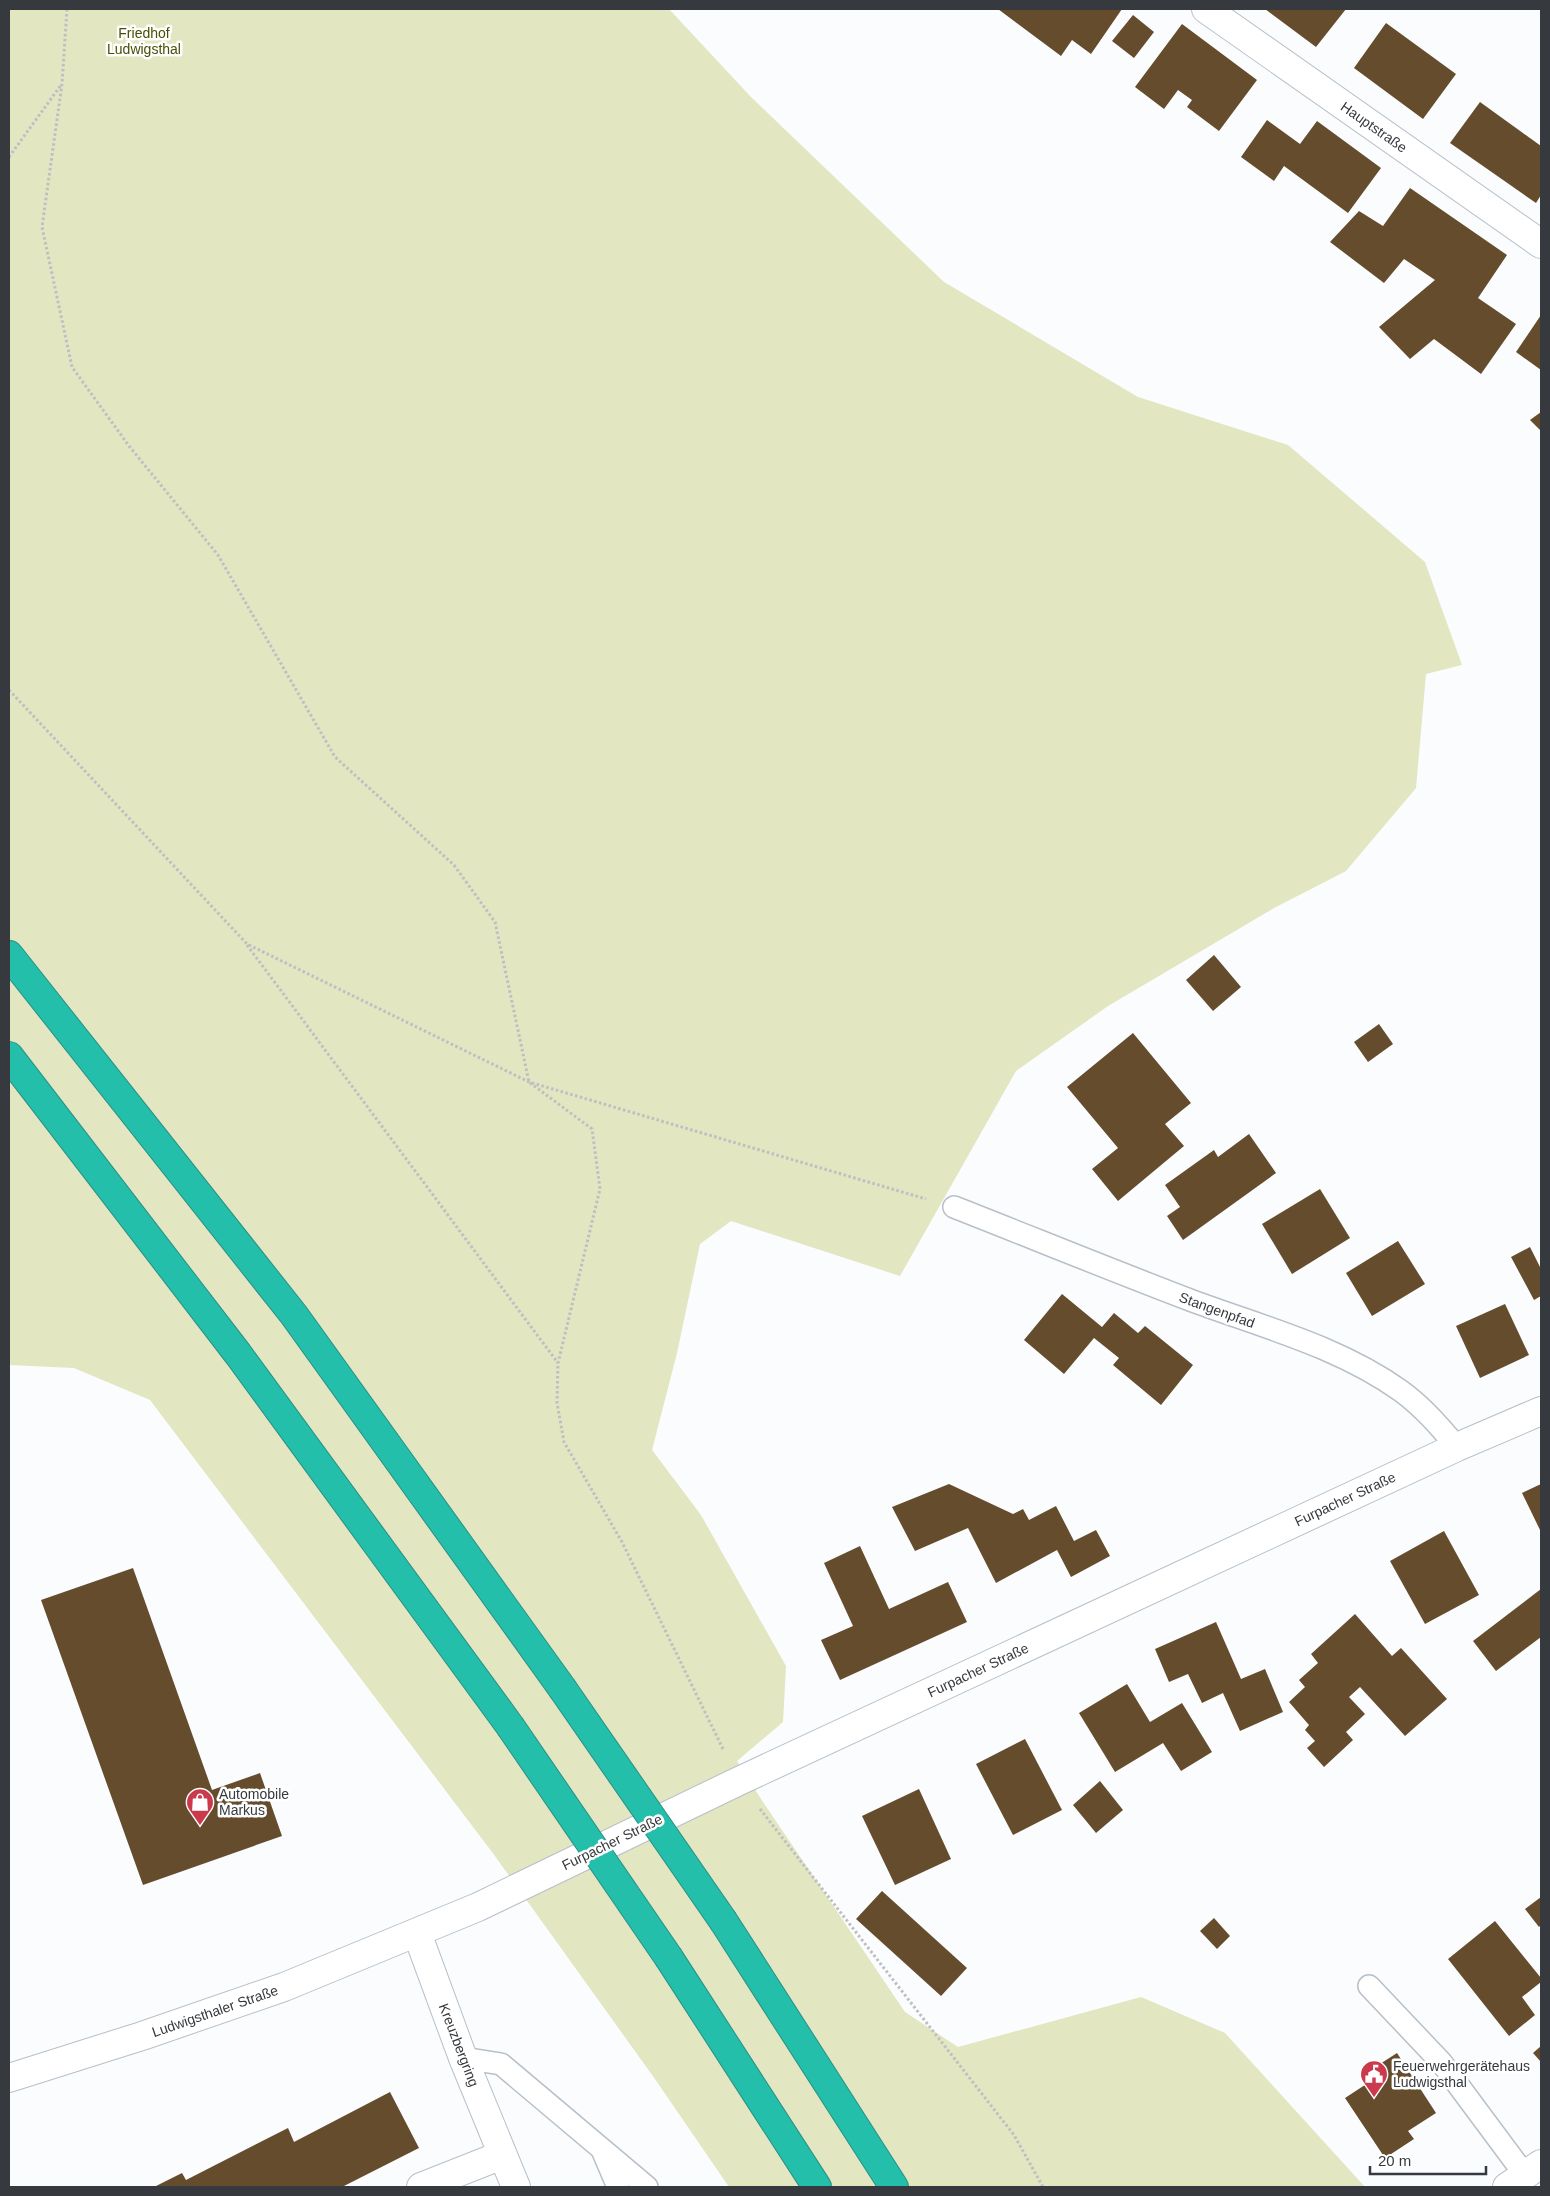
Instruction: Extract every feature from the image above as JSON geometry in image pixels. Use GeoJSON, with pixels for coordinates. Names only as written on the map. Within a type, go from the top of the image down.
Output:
{"type":"FeatureCollection","features":[{"type":"Feature","properties":{"kind":"highway"},"geometry":{"type":"LineString","coordinates":[[9,955],[294,1315],[562,1688],[724,1922],[894,2187]]}},
{"type":"Feature","properties":{"kind":"highway"},"geometry":{"type":"LineString","coordinates":[[9,1056],[238,1354],[510,1726],[669,1958],[817,2187]]}},
{"type":"Feature","properties":{"kind":"street","name":"Hauptstraße"},"geometry":{"type":"LineString","coordinates":[[1206,9],[1541,244]]}},
{"type":"Feature","properties":{"kind":"street","name":"Furpacher Straße"},"geometry":{"type":"LineString","coordinates":[[417,1933],[478,1907],[738,1781],[1457,1447],[1541,1411]]}},
{"type":"Feature","properties":{"kind":"street","name":"Kreuzbergring"},"geometry":{"type":"LineString","coordinates":[[417,1933],[463,2058],[516,2187]]}},
{"type":"Feature","properties":{"kind":"street","name":"Ludwigsthaler Straße"},"geometry":{"type":"LineString","coordinates":[[9,2078],[142,2036],[284,1987],[417,1933]]}},
{"type":"Feature","properties":{"kind":"street"},"geometry":{"type":"LineString","coordinates":[[421,2187],[502,2155]]}},
{"type":"Feature","properties":{"kind":"lane","name":"Stangenpfad"},"geometry":{"type":"LineString","coordinates":[[954,1207],[1191,1300],[1334,1352],[1374,1373],[1403,1392],[1432,1417],[1457,1447]]}},
{"type":"Feature","properties":{"kind":"lane"},"geometry":{"type":"LineString","coordinates":[[1369,1986],[1440,2062],[1524,2175]]}},
{"type":"Feature","properties":{"kind":"lane"},"geometry":{"type":"LineString","coordinates":[[463,2058],[501,2064],[647,2187]]}},
{"type":"Feature","properties":{"kind":"lane"},"geometry":{"type":"LineString","coordinates":[[602,2150],[618,2187]]}},
{"type":"Feature","properties":{"kind":"path"},"geometry":{"type":"LineString","coordinates":[[67,9],[62,84],[42,228],[72,367],[129,446],[218,555],[335,758],[454,865],[495,922],[529,1082],[592,1128],[600,1189],[558,1364],[557,1403],[564,1442],[622,1542],[738,1781],[1014,2135],[1043,2187]]}},
{"type":"Feature","properties":{"kind":"path"},"geometry":{"type":"LineString","coordinates":[[9,157],[62,84]]}},
{"type":"Feature","properties":{"kind":"path"},"geometry":{"type":"LineString","coordinates":[[9,690],[247,944],[558,1364]]}},
{"type":"Feature","properties":{"kind":"path"},"geometry":{"type":"LineString","coordinates":[[247,944],[529,1082],[954,1207]]}},
{"type":"Feature","properties":{"kind":"green space","name":"Friedhof Ludwigsthal"},"geometry":{"type":"Polygon","coordinates":[[[9,9],[669,9],[750,96],[944,282],[1138,397],[1288,445],[1425,562],[1462,665],[1426,674],[1416,788],[1346,871],[1276,907],[1108,1006],[1016,1071],[900,1276],[731,1221],[700,1244],[677,1353],[652,1450],[701,1515],[786,1666],[783,1722],[737,1761],[905,2012],[958,2047],[1141,1997],[1225,2033],[1365,2187],[729,2187],[655,2079],[492,1852],[150,1400],[74,1368],[9,1365],[9,9]]]}},
{"type":"Feature","properties":{"kind":"building"},"geometry":{"type":"Polygon","coordinates":[[[998,9],[1122,9],[1091,54],[1072,40],[1061,56],[998,9]]]}},
{"type":"Feature","properties":{"kind":"building"},"geometry":{"type":"Polygon","coordinates":[[[1265,9],[1346,9],[1316,47],[1265,9]]]}},
{"type":"Feature","properties":{"kind":"building"},"geometry":{"type":"Polygon","coordinates":[[[1133,15],[1154,32],[1134,58],[1112,41],[1133,15]]]}},
{"type":"Feature","properties":{"kind":"building"},"geometry":{"type":"Polygon","coordinates":[[[1386,23],[1456,74],[1423,119],[1354,68],[1386,23]]]}},
{"type":"Feature","properties":{"kind":"building"},"geometry":{"type":"Polygon","coordinates":[[[1182,24],[1257,80],[1219,131],[1187,107],[1192,100],[1178,90],[1164,109],[1135,87],[1182,24]]]}},
{"type":"Feature","properties":{"kind":"building"},"geometry":{"type":"Polygon","coordinates":[[[1480,102],[1541,146],[1541,195],[1536,203],[1450,143],[1480,102]]]}},
{"type":"Feature","properties":{"kind":"building"},"geometry":{"type":"Polygon","coordinates":[[[1267,120],[1300,144],[1317,121],[1381,168],[1348,213],[1284,166],[1274,181],[1241,157],[1267,120]]]}},
{"type":"Feature","properties":{"kind":"building"},"geometry":{"type":"Polygon","coordinates":[[[1410,188],[1507,255],[1478,298],[1516,324],[1481,374],[1434,339],[1410,359],[1379,327],[1435,280],[1404,259],[1384,283],[1330,242],[1359,211],[1383,226],[1410,188]]]}},
{"type":"Feature","properties":{"kind":"building"},"geometry":{"type":"Polygon","coordinates":[[[1541,315],[1541,370],[1516,352],[1541,315]]]}},
{"type":"Feature","properties":{"kind":"building"},"geometry":{"type":"Polygon","coordinates":[[[1541,412],[1541,431],[1530,420],[1541,412]]]}},
{"type":"Feature","properties":{"kind":"building"},"geometry":{"type":"Polygon","coordinates":[[[1214,955],[1241,987],[1213,1011],[1186,980],[1214,955]]]}},
{"type":"Feature","properties":{"kind":"building"},"geometry":{"type":"Polygon","coordinates":[[[1379,1024],[1393,1044],[1368,1062],[1354,1042],[1379,1024]]]}},
{"type":"Feature","properties":{"kind":"building"},"geometry":{"type":"Polygon","coordinates":[[[1133,1033],[1191,1103],[1165,1124],[1184,1146],[1118,1201],[1092,1169],[1118,1148],[1067,1087],[1133,1033]]]}},
{"type":"Feature","properties":{"kind":"building"},"geometry":{"type":"Polygon","coordinates":[[[1249,1134],[1276,1173],[1183,1240],[1167,1216],[1180,1207],[1165,1185],[1214,1150],[1218,1157],[1249,1134]]]}},
{"type":"Feature","properties":{"kind":"building"},"geometry":{"type":"Polygon","coordinates":[[[1320,1189],[1350,1238],[1292,1274],[1262,1224],[1320,1189]]]}},
{"type":"Feature","properties":{"kind":"building"},"geometry":{"type":"Polygon","coordinates":[[[1398,1241],[1425,1284],[1372,1316],[1346,1273],[1398,1241]]]}},
{"type":"Feature","properties":{"kind":"building"},"geometry":{"type":"Polygon","coordinates":[[[1530,1247],[1541,1269],[1541,1296],[1534,1300],[1511,1257],[1530,1247]]]}},
{"type":"Feature","properties":{"kind":"building"},"geometry":{"type":"Polygon","coordinates":[[[1062,1294],[1102,1327],[1114,1313],[1138,1333],[1145,1326],[1193,1365],[1161,1405],[1113,1365],[1119,1358],[1094,1338],[1064,1374],[1024,1340],[1062,1294]]]}},
{"type":"Feature","properties":{"kind":"building"},"geometry":{"type":"Polygon","coordinates":[[[1505,1304],[1529,1355],[1480,1378],[1456,1326],[1505,1304]]]}},
{"type":"Feature","properties":{"kind":"building"},"geometry":{"type":"Polygon","coordinates":[[[949,1484],[1013,1514],[1023,1509],[1029,1520],[1056,1506],[1074,1541],[1096,1530],[1110,1556],[1071,1577],[1057,1550],[996,1583],[968,1528],[915,1551],[892,1507],[949,1484]]]}},
{"type":"Feature","properties":{"kind":"building"},"geometry":{"type":"Polygon","coordinates":[[[1541,1484],[1541,1532],[1522,1493],[1541,1484]]]}},
{"type":"Feature","properties":{"kind":"building"},"geometry":{"type":"Polygon","coordinates":[[[1444,1531],[1479,1595],[1425,1624],[1390,1561],[1444,1531]]]}},
{"type":"Feature","properties":{"kind":"building"},"geometry":{"type":"Polygon","coordinates":[[[860,1546],[889,1609],[948,1582],[967,1622],[840,1680],[821,1640],[853,1626],[824,1563],[860,1546]]]}},
{"type":"Feature","properties":{"kind":"building"},"geometry":{"type":"Polygon","coordinates":[[[133,1568],[212,1790],[260,1773],[282,1836],[143,1885],[41,1600],[133,1568]]]}},
{"type":"Feature","properties":{"kind":"building"},"geometry":{"type":"Polygon","coordinates":[[[1541,1589],[1541,1637],[1496,1671],[1473,1641],[1541,1589]]]}},
{"type":"Feature","properties":{"kind":"building"},"geometry":{"type":"Polygon","coordinates":[[[1355,1614],[1392,1656],[1401,1648],[1447,1699],[1405,1736],[1360,1687],[1349,1697],[1365,1714],[1346,1732],[1353,1740],[1324,1767],[1307,1748],[1315,1741],[1305,1730],[1309,1725],[1289,1702],[1305,1687],[1299,1680],[1318,1663],[1311,1654],[1355,1614]]]}},
{"type":"Feature","properties":{"kind":"building"},"geometry":{"type":"Polygon","coordinates":[[[1216,1622],[1241,1679],[1265,1669],[1283,1712],[1240,1731],[1223,1693],[1202,1703],[1188,1674],[1169,1682],[1155,1649],[1216,1622]]]}},
{"type":"Feature","properties":{"kind":"building"},"geometry":{"type":"Polygon","coordinates":[[[1127,1684],[1150,1722],[1182,1703],[1212,1752],[1181,1771],[1163,1743],[1115,1772],[1079,1713],[1127,1684]]]}},
{"type":"Feature","properties":{"kind":"building"},"geometry":{"type":"Polygon","coordinates":[[[1025,1739],[1062,1810],[1013,1835],[976,1764],[1025,1739]]]}},
{"type":"Feature","properties":{"kind":"building"},"geometry":{"type":"Polygon","coordinates":[[[1100,1781],[1123,1810],[1096,1833],[1073,1805],[1100,1781]]]}},
{"type":"Feature","properties":{"kind":"building"},"geometry":{"type":"Polygon","coordinates":[[[919,1789],[951,1859],[895,1885],[862,1816],[919,1789]]]}},
{"type":"Feature","properties":{"kind":"building"},"geometry":{"type":"Polygon","coordinates":[[[882,1891],[967,1968],[941,1996],[856,1919],[882,1891]]]}},
{"type":"Feature","properties":{"kind":"building"},"geometry":{"type":"Polygon","coordinates":[[[1541,1897],[1541,1925],[1539,1927],[1525,1909],[1541,1897]]]}},
{"type":"Feature","properties":{"kind":"building"},"geometry":{"type":"Polygon","coordinates":[[[1214,1918],[1230,1936],[1217,1949],[1200,1931],[1214,1918]]]}},
{"type":"Feature","properties":{"kind":"building"},"geometry":{"type":"Polygon","coordinates":[[[1495,1921],[1541,1978],[1541,1982],[1522,1997],[1535,2015],[1509,2036],[1448,1959],[1495,1921]]]}},
{"type":"Feature","properties":{"kind":"building"},"geometry":{"type":"Polygon","coordinates":[[[1541,2046],[1541,2062],[1533,2053],[1541,2046]]]}},
{"type":"Feature","properties":{"kind":"building"},"geometry":{"type":"Polygon","coordinates":[[[1397,2053],[1436,2113],[1408,2131],[1414,2139],[1385,2158],[1345,2098],[1371,2081],[1366,2073],[1397,2053]]]}},
{"type":"Feature","properties":{"kind":"building"},"geometry":{"type":"Polygon","coordinates":[[[390,2092],[419,2148],[342,2187],[154,2187],[182,2173],[186,2180],[288,2128],[294,2142],[390,2092]]]}},
{"type":"Feature","properties":{"kind":"place","name":"Automobile Markus"},"geometry":{"type":"Point","coordinates":[200,1826]}},
{"type":"Feature","properties":{"kind":"place","name":"Feuerwehrgerätehaus Ludwigsthal"},"geometry":{"type":"Point","coordinates":[1374,2098]}}]}
